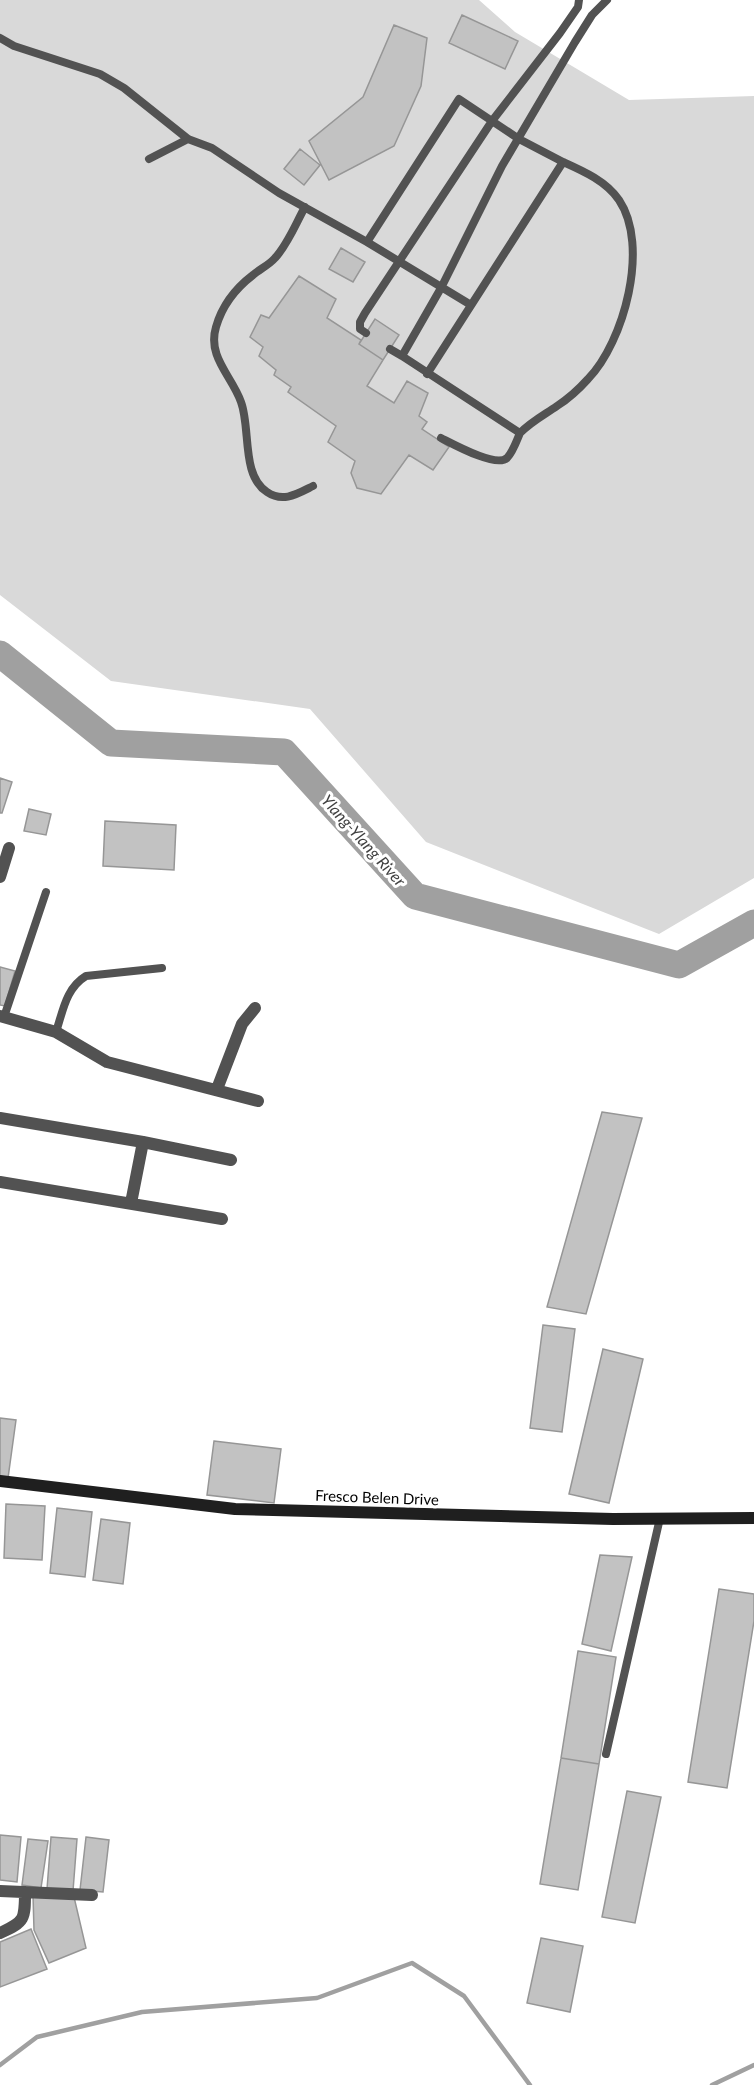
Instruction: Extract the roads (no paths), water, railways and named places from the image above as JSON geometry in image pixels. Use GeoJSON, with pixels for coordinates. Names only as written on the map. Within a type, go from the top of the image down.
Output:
{"type":"FeatureCollection","features":[{"type":"Feature","properties":{"kind":"street"},"geometry":{"type":"LineString","coordinates":[[0,877],[9,848]]}},
{"type":"Feature","properties":{"kind":"street"},"geometry":{"type":"LineString","coordinates":[[218,1089],[242,1023],[255,1008]]}},
{"type":"Feature","properties":{"kind":"street"},"geometry":{"type":"LineString","coordinates":[[2,1016],[56,1032],[106,1062],[258,1101]]}},
{"type":"Feature","properties":{"kind":"street"},"geometry":{"type":"LineString","coordinates":[[0,1118],[143,1142],[231,1160]]}},
{"type":"Feature","properties":{"kind":"street"},"geometry":{"type":"LineString","coordinates":[[131,1203],[143,1142]]}},
{"type":"Feature","properties":{"kind":"street"},"geometry":{"type":"LineString","coordinates":[[0,1182],[222,1219]]}},
{"type":"Feature","properties":{"kind":"street","name":"Fresco Belen Drive"},"geometry":{"type":"LineString","coordinates":[[0,1481],[235,1509],[613,1519],[754,1518]]}},
{"type":"Feature","properties":{"kind":"street"},"geometry":{"type":"LineString","coordinates":[[0,1891],[92,1895]]}},
{"type":"Feature","properties":{"kind":"street"},"geometry":{"type":"LineString","coordinates":[[0,1933],[20,1923],[25,1915],[25,1892]]}},
{"type":"Feature","properties":{"kind":"lane"},"geometry":{"type":"LineString","coordinates":[[402,356],[441,288],[502,166],[592,15],[607,0]]}},
{"type":"Feature","properties":{"kind":"lane"},"geometry":{"type":"LineString","coordinates":[[366,333],[360,329],[360,322],[492,120],[560,33],[579,4],[592,15]]}},
{"type":"Feature","properties":{"kind":"lane"},"geometry":{"type":"LineString","coordinates":[[0,38],[14,46],[100,74],[124,88],[188,139],[212,148],[279,193],[367,242],[471,305]]}},
{"type":"Feature","properties":{"kind":"lane"},"geometry":{"type":"LineString","coordinates":[[367,242],[459,99],[519,139],[605,185],[619,201],[631,234],[634,254],[632,279],[613,341],[590,378],[557,406],[532,421],[520,433],[507,458],[500,461],[490,460],[441,438]]}},
{"type":"Feature","properties":{"kind":"lane"},"geometry":{"type":"LineString","coordinates":[[149,159],[188,139]]}},
{"type":"Feature","properties":{"kind":"lane"},"geometry":{"type":"LineString","coordinates":[[427,374],[563,162]]}},
{"type":"Feature","properties":{"kind":"lane"},"geometry":{"type":"LineString","coordinates":[[305,207],[274,259],[234,292],[217,324],[213,339],[217,359],[241,399],[246,416],[250,467],[255,482],[273,496],[286,498],[313,486]]}},
{"type":"Feature","properties":{"kind":"lane"},"geometry":{"type":"LineString","coordinates":[[390,348],[520,433]]}},
{"type":"Feature","properties":{"kind":"lane"},"geometry":{"type":"LineString","coordinates":[[2,1016],[46,892]]}},
{"type":"Feature","properties":{"kind":"lane"},"geometry":{"type":"LineString","coordinates":[[56,1032],[69,993],[77,981],[86,976],[162,968]]}},
{"type":"Feature","properties":{"kind":"lane"},"geometry":{"type":"LineString","coordinates":[[606,1754],[660,1518]]}},
{"type":"Feature","properties":{"kind":"waterway","name":"Ylang-Ylang River"},"geometry":{"type":"LineString","coordinates":[[0,654],[111,743],[284,752],[415,896],[679,965],[754,923]]}},
{"type":"Feature","properties":{"kind":"waterway"},"geometry":{"type":"LineString","coordinates":[[0,2065],[37,2037],[142,2012],[317,1998],[412,1963],[464,1996],[530,2085]]}},
{"type":"Feature","properties":{"kind":"waterway"},"geometry":{"type":"LineString","coordinates":[[712,2085],[754,2065]]}}]}
